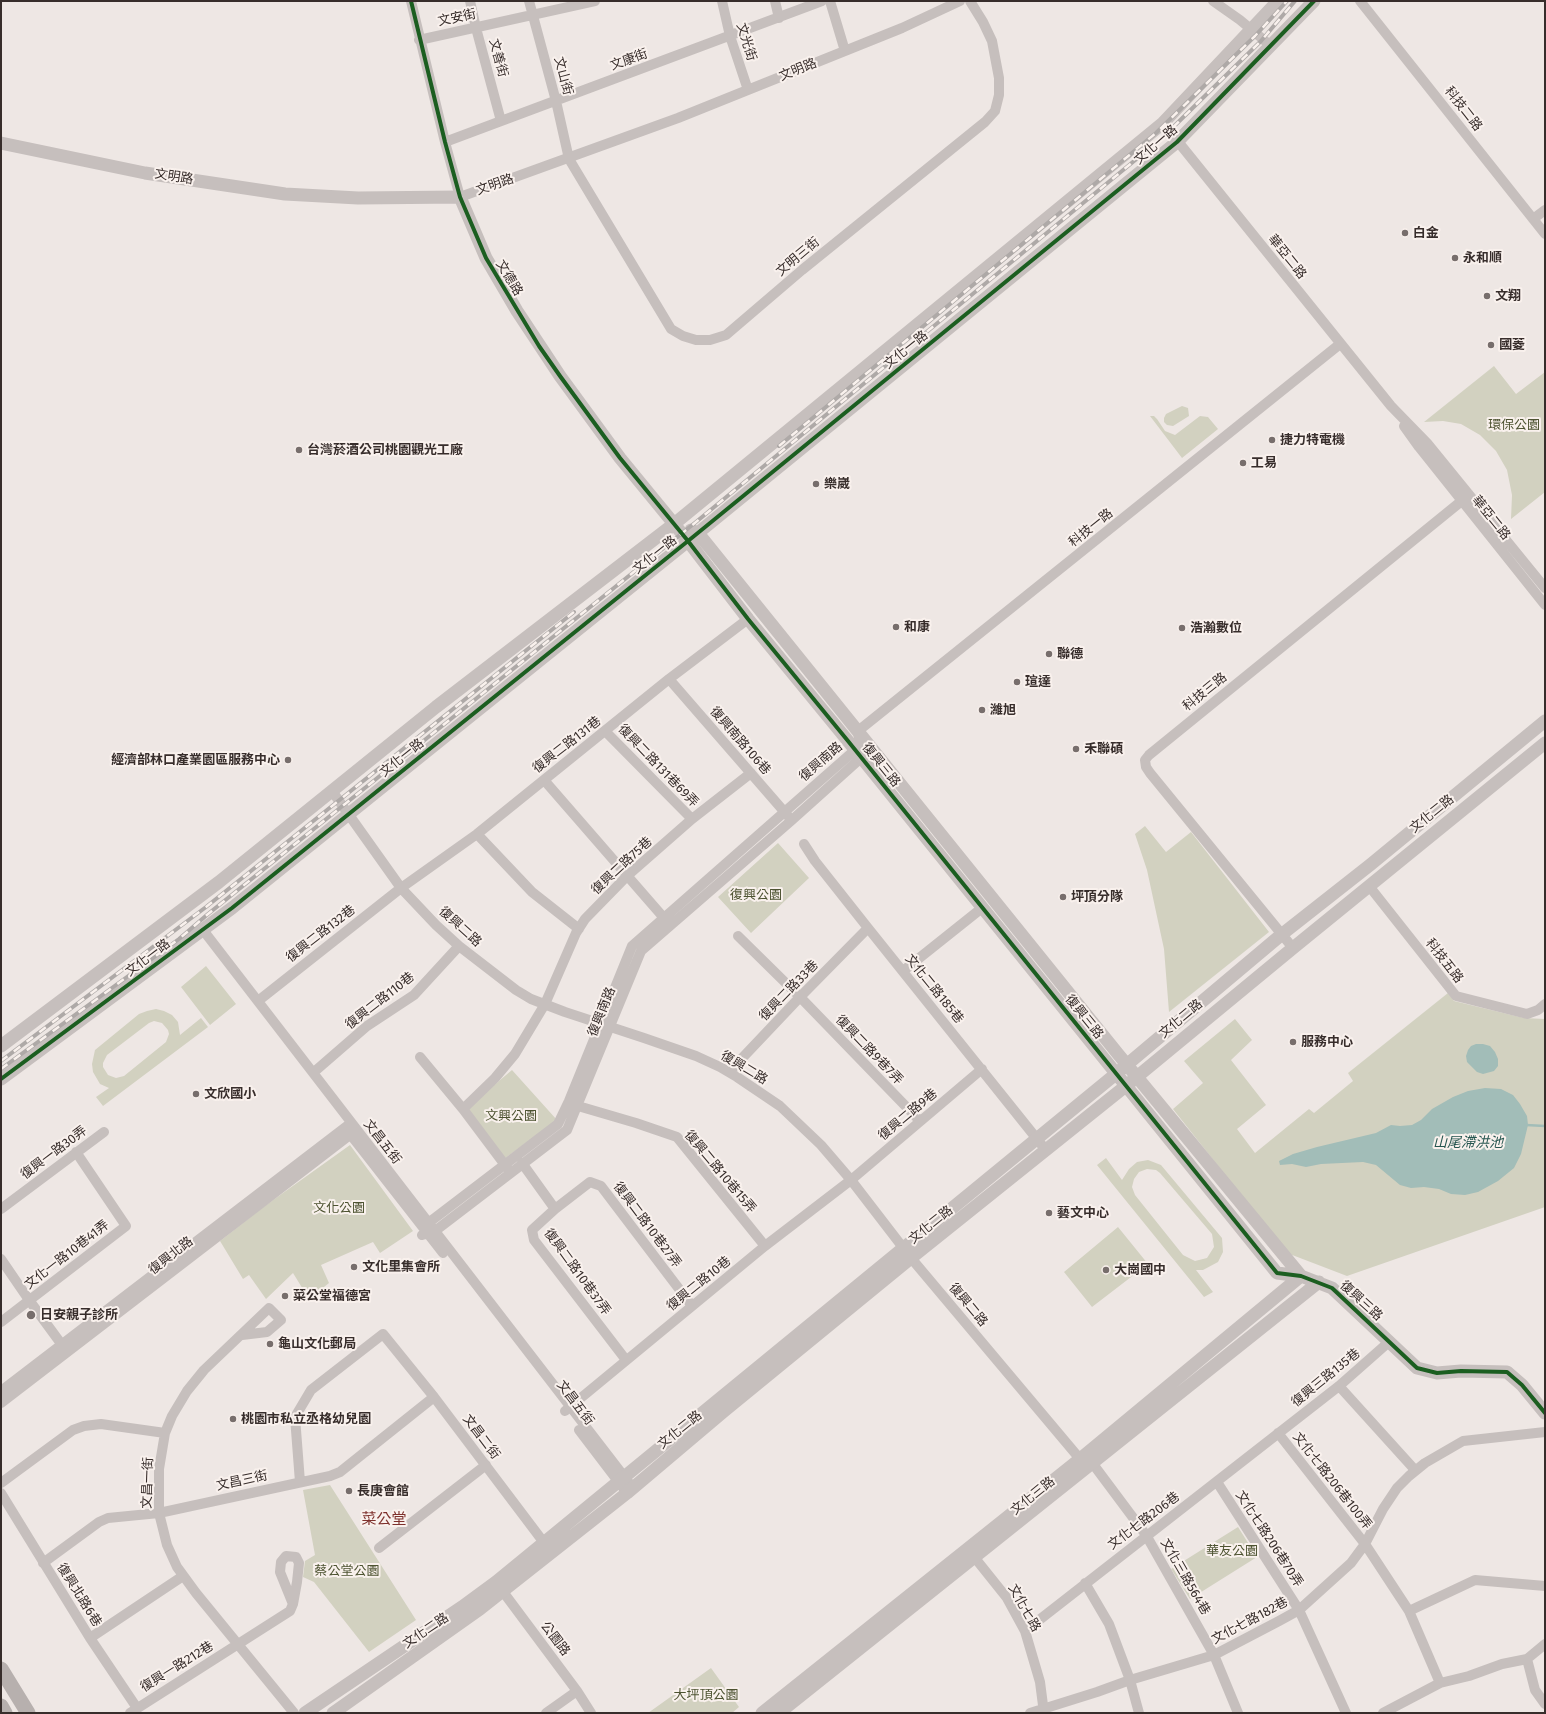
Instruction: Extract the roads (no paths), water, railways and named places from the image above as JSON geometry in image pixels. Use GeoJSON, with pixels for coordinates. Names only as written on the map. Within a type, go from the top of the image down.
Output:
{"type":"FeatureCollection","features":[{"type":"Feature","properties":{"kind":"main road"},"geometry":{"type":"LineString","coordinates":[[1,1669],[28,1713]]}},
{"type":"Feature","properties":{"kind":"main road"},"geometry":{"type":"LineString","coordinates":[[1,1706],[5,1713]]}},
{"type":"Feature","properties":{"kind":"street","name":"文德路"},"geometry":{"type":"LineString","coordinates":[[411,1],[419,40],[460,197],[486,258],[539,346],[620,458],[674,524]]}},
{"type":"Feature","properties":{"kind":"street","name":"文善街"},"geometry":{"type":"LineString","coordinates":[[470,1],[501,121]]}},
{"type":"Feature","properties":{"kind":"street","name":"文山街"},"geometry":{"type":"LineString","coordinates":[[530,1],[569,158]]}},
{"type":"Feature","properties":{"kind":"street","name":"文安街"},"geometry":{"type":"LineString","coordinates":[[419,40],[595,1]]}},
{"type":"Feature","properties":{"kind":"street","name":"文光街"},"geometry":{"type":"LineString","coordinates":[[722,1],[730,36],[748,90]]}},
{"type":"Feature","properties":{"kind":"street"},"geometry":{"type":"LineString","coordinates":[[775,1],[779,18]]}},
{"type":"Feature","properties":{"kind":"street","name":"文康街"},"geometry":{"type":"LineString","coordinates":[[445,142],[822,1]]}},
{"type":"Feature","properties":{"kind":"street"},"geometry":{"type":"LineString","coordinates":[[830,1],[845,51]]}},
{"type":"Feature","properties":{"kind":"street","name":"文明路"},"geometry":{"type":"LineString","coordinates":[[1,143],[145,173],[285,194],[358,198],[460,197],[678,118],[902,28],[960,1]]}},
{"type":"Feature","properties":{"kind":"street","name":"文明三街"},"geometry":{"type":"LineString","coordinates":[[569,158],[671,329],[683,336],[696,340],[710,340],[726,335],[802,270],[984,122],[995,111],[999,90],[992,41],[983,22],[970,1]]}},
{"type":"Feature","properties":{"kind":"street"},"geometry":{"type":"LineString","coordinates":[[1213,1],[1271,46]]}},
{"type":"Feature","properties":{"kind":"street","name":"文化一路"},"geometry":{"type":"LineString","coordinates":[[1,1046],[219,882],[436,706],[674,524],[1163,124],[1278,1]]}},
{"type":"Feature","properties":{"kind":"street","name":"文化一路"},"geometry":{"type":"LineString","coordinates":[[1,1079],[232,908],[693,537],[1177,142],[1314,1]]}},
{"type":"Feature","properties":{"kind":"street","name":"科技二路"},"geometry":{"type":"LineString","coordinates":[[1360,1],[1545,234]]}},
{"type":"Feature","properties":{"kind":"street","name":"華亞二路"},"geometry":{"type":"LineString","coordinates":[[1163,124],[1391,406],[1419,447],[1545,588]]}},
{"type":"Feature","properties":{"kind":"street"},"geometry":{"type":"LineString","coordinates":[[1534,219],[1545,210]]}},
{"type":"Feature","properties":{"kind":"street","name":"科技一路"},"geometry":{"type":"LineString","coordinates":[[858,731],[1340,344]]}},
{"type":"Feature","properties":{"kind":"street","name":"華亞二路"},"geometry":{"type":"LineString","coordinates":[[1465,498],[1545,605]]}},
{"type":"Feature","properties":{"kind":"street","name":"科技三路"},"geometry":{"type":"LineString","coordinates":[[1293,948],[1150,773],[1146,767],[1145,760],[1149,755],[1465,498]]}},
{"type":"Feature","properties":{"kind":"street"},"geometry":{"type":"LineString","coordinates":[[674,524],[693,537]]}},
{"type":"Feature","properties":{"kind":"street","name":"復興三路"},"geometry":{"type":"LineString","coordinates":[[693,537],[748,619],[982,908],[1122,1069],[1137,1077],[1301,1276]]}},
{"type":"Feature","properties":{"kind":"street","name":"復興三路"},"geometry":{"type":"LineString","coordinates":[[693,537],[858,731],[938,830],[1122,1069],[1127,1085],[1277,1273],[1301,1276],[1332,1288],[1417,1368],[1437,1373],[1484,1371],[1508,1372],[1522,1385],[1545,1413]]}},
{"type":"Feature","properties":{"kind":"street","name":"復興二路131巷"},"geometry":{"type":"LineString","coordinates":[[401,888],[477,834],[669,679],[748,619]]}},
{"type":"Feature","properties":{"kind":"street","name":"復興南路106巷"},"geometry":{"type":"LineString","coordinates":[[669,679],[792,820]]}},
{"type":"Feature","properties":{"kind":"street","name":"文化二路"},"geometry":{"type":"LineString","coordinates":[[305,1713],[462,1607],[499,1586],[548,1548],[630,1491],[907,1253],[1037,1138],[1282,935],[1370,865],[1545,721]]}},
{"type":"Feature","properties":{"kind":"street","name":"復興二路131巷69弄"},"geometry":{"type":"LineString","coordinates":[[605,731],[692,819]]}},
{"type":"Feature","properties":{"kind":"street","name":"復興南路"},"geometry":{"type":"LineString","coordinates":[[427,1230],[508,1168],[558,1124],[605,1025],[617,996],[640,951],[792,820],[858,754],[858,731]]}},
{"type":"Feature","properties":{"kind":"street","name":"文化二路"},"geometry":{"type":"LineString","coordinates":[[548,1548],[620,1479],[907,1253],[1046,1149],[1127,1085],[1369,886],[1545,744]]}},
{"type":"Feature","properties":{"kind":"street","name":"復興南路"},"geometry":{"type":"LineString","coordinates":[[617,996],[632,946],[784,811],[858,754]]}},
{"type":"Feature","properties":{"kind":"street","name":"復興二路75巷"},"geometry":{"type":"LineString","coordinates":[[463,1109],[495,1078],[515,1054],[545,1004],[585,919],[627,876],[692,819],[751,773]]}},
{"type":"Feature","properties":{"kind":"street"},"geometry":{"type":"LineString","coordinates":[[544,780],[664,918]]}},
{"type":"Feature","properties":{"kind":"street","name":"復興二路"},"geometry":{"type":"LineString","coordinates":[[332,791],[401,888],[459,946],[516,990],[531,999],[696,1056],[729,1072],[774,1102],[799,1124],[821,1145],[851,1180],[907,1253],[1080,1459]]}},
{"type":"Feature","properties":{"kind":"street"},"geometry":{"type":"LineString","coordinates":[[927,839],[938,830]]}},
{"type":"Feature","properties":{"kind":"street"},"geometry":{"type":"LineString","coordinates":[[477,834],[532,892],[579,929]]}},
{"type":"Feature","properties":{"kind":"street","name":"文化二路185巷"},"geometry":{"type":"LineString","coordinates":[[804,844],[815,861],[868,928],[1046,1149]]}},
{"type":"Feature","properties":{"kind":"street","name":"科技五路"},"geometry":{"type":"LineString","coordinates":[[1369,886],[1456,996],[1527,1014],[1538,1010],[1545,1004]]}},
{"type":"Feature","properties":{"kind":"street","name":"復興二路132巷"},"geometry":{"type":"LineString","coordinates":[[258,1001],[401,888]]}},
{"type":"Feature","properties":{"kind":"street"},"geometry":{"type":"LineString","coordinates":[[903,971],[982,908]]}},
{"type":"Feature","properties":{"kind":"street","name":"復興二路33巷"},"geometry":{"type":"LineString","coordinates":[[729,1072],[868,928]]}},
{"type":"Feature","properties":{"kind":"street","name":"文昌五街"},"geometry":{"type":"LineString","coordinates":[[203,930],[314,1072],[352,1129],[427,1230],[568,1409],[630,1491]]}},
{"type":"Feature","properties":{"kind":"street","name":"復興二路9巷7弄"},"geometry":{"type":"LineString","coordinates":[[738,936],[800,997],[920,1121]]}},
{"type":"Feature","properties":{"kind":"street","name":"復興二路110巷"},"geometry":{"type":"LineString","coordinates":[[314,1072],[367,1026],[414,995],[459,946]]}},
{"type":"Feature","properties":{"kind":"street","name":"復興南路"},"geometry":{"type":"LineString","coordinates":[[508,1168],[522,1163],[567,1130],[578,1106],[605,1025]]}},
{"type":"Feature","properties":{"kind":"street"},"geometry":{"type":"LineString","coordinates":[[420,1057],[463,1109],[508,1168]]}},
{"type":"Feature","properties":{"kind":"street","name":"復興二路9巷"},"geometry":{"type":"LineString","coordinates":[[851,1180],[982,1069]]}},
{"type":"Feature","properties":{"kind":"street","name":"復興二路10巷15弄"},"geometry":{"type":"LineString","coordinates":[[578,1106],[677,1137],[765,1246]]}},
{"type":"Feature","properties":{"kind":"street","name":"復興北路"},"geometry":{"type":"LineString","coordinates":[[1,1403],[29,1376],[249,1206],[352,1129]]}},
{"type":"Feature","properties":{"kind":"street","name":"復興一路30弄"},"geometry":{"type":"LineString","coordinates":[[1,1209],[104,1132]]}},
{"type":"Feature","properties":{"kind":"street","name":"文化一路10巷41弄"},"geometry":{"type":"LineString","coordinates":[[29,1300],[126,1226],[76,1152]]}},
{"type":"Feature","properties":{"kind":"street","name":"復興二路10巷37弄"},"geometry":{"type":"LineString","coordinates":[[522,1163],[555,1209],[532,1230],[534,1240],[626,1360]]}},
{"type":"Feature","properties":{"kind":"street","name":"復興二路10巷"},"geometry":{"type":"LineString","coordinates":[[568,1409],[765,1246],[851,1180]]}},
{"type":"Feature","properties":{"kind":"street","name":"復興二路10巷27弄"},"geometry":{"type":"LineString","coordinates":[[555,1209],[590,1182],[601,1186],[692,1306]]}},
{"type":"Feature","properties":{"kind":"street"},"geometry":{"type":"LineString","coordinates":[[1,1259],[29,1300],[65,1348]]}},
{"type":"Feature","properties":{"kind":"street","name":"文化三路"},"geometry":{"type":"LineString","coordinates":[[779,1713],[971,1553],[1080,1459],[1301,1276]]}},
{"type":"Feature","properties":{"kind":"street","name":"文化三路"},"geometry":{"type":"LineString","coordinates":[[762,1713],[971,1553],[1093,1464],[1319,1282]]}},
{"type":"Feature","properties":{"kind":"street"},"geometry":{"type":"LineString","coordinates":[[1,1322],[29,1300]]}},
{"type":"Feature","properties":{"kind":"street","name":"文昌二街"},"geometry":{"type":"LineString","coordinates":[[300,1482],[295,1417],[311,1390],[383,1334],[434,1397],[548,1548]]}},
{"type":"Feature","properties":{"kind":"street","name":"文昌一街"},"geometry":{"type":"LineString","coordinates":[[242,1335],[204,1370],[187,1391],[172,1416],[165,1433],[159,1469],[159,1513],[167,1545],[177,1567],[183,1576],[294,1713]]}},
{"type":"Feature","properties":{"kind":"street","name":"復興三路135巷"},"geometry":{"type":"LineString","coordinates":[[1278,1433],[1339,1386],[1390,1341]]}},
{"type":"Feature","properties":{"kind":"street","name":"復興北路"},"geometry":{"type":"LineString","coordinates":[[1,1392],[29,1376]]}},
{"type":"Feature","properties":{"kind":"street"},"geometry":{"type":"LineString","coordinates":[[1339,1386],[1416,1470]]}},
{"type":"Feature","properties":{"kind":"street","name":"文昌三街"},"geometry":{"type":"LineString","coordinates":[[43,1563],[99,1522],[108,1518],[159,1513],[330,1476],[340,1472],[434,1397]]}},
{"type":"Feature","properties":{"kind":"street"},"geometry":{"type":"LineString","coordinates":[[1,1483],[73,1430],[84,1426],[101,1424],[165,1433]]}},
{"type":"Feature","properties":{"kind":"street","name":"文化七路182巷"},"geometry":{"type":"LineString","coordinates":[[1030,1713],[1044,1711],[1130,1680],[1214,1655],[1299,1610],[1351,1563],[1365,1544],[1383,1509],[1397,1488],[1416,1470],[1463,1441],[1545,1432]]}},
{"type":"Feature","properties":{"kind":"street","name":"文化七路206巷"},"geometry":{"type":"LineString","coordinates":[[1025,1631],[1278,1433]]}},
{"type":"Feature","properties":{"kind":"street","name":"文化七路206巷100弄"},"geometry":{"type":"LineString","coordinates":[[1278,1433],[1365,1544],[1409,1611],[1440,1683]]}},
{"type":"Feature","properties":{"kind":"street"},"geometry":{"type":"LineString","coordinates":[[1080,1459],[1093,1464]]}},
{"type":"Feature","properties":{"kind":"street","name":"文化三路564巷"},"geometry":{"type":"LineString","coordinates":[[1093,1464],[1146,1535],[1214,1655],[1238,1713]]}},
{"type":"Feature","properties":{"kind":"street"},"geometry":{"type":"LineString","coordinates":[[380,1548],[486,1465]]}},
{"type":"Feature","properties":{"kind":"street","name":"文化七路206巷70弄"},"geometry":{"type":"LineString","coordinates":[[1217,1482],[1299,1610],[1346,1713]]}},
{"type":"Feature","properties":{"kind":"street","name":"復興北路6巷"},"geometry":{"type":"LineString","coordinates":[[1,1494],[133,1710]]}},
{"type":"Feature","properties":{"kind":"street","name":"文化七路"},"geometry":{"type":"LineString","coordinates":[[971,1553],[1007,1598],[1025,1631],[1040,1682],[1044,1711]]}},
{"type":"Feature","properties":{"kind":"street"},"geometry":{"type":"LineString","coordinates":[[90,1638],[183,1576]]}},
{"type":"Feature","properties":{"kind":"street"},"geometry":{"type":"LineString","coordinates":[[1409,1611],[1475,1580],[1545,1586]]}},
{"type":"Feature","properties":{"kind":"street"},"geometry":{"type":"LineString","coordinates":[[1085,1583],[1109,1624],[1130,1680],[1139,1713]]}},
{"type":"Feature","properties":{"kind":"street","name":"文化二路"},"geometry":{"type":"LineString","coordinates":[[333,1713],[480,1609],[499,1586]]}},
{"type":"Feature","properties":{"kind":"street","name":"公園路"},"geometry":{"type":"LineString","coordinates":[[499,1586],[577,1691],[591,1713]]}},
{"type":"Feature","properties":{"kind":"street","name":"復興一路212巷"},"geometry":{"type":"LineString","coordinates":[[133,1710],[290,1610],[293,1604]]}},
{"type":"Feature","properties":{"kind":"street"},"geometry":{"type":"LineString","coordinates":[[1383,1713],[1440,1683],[1469,1676],[1502,1664],[1527,1659],[1545,1644]]}},
{"type":"Feature","properties":{"kind":"street"},"geometry":{"type":"LineString","coordinates":[[1527,1659],[1535,1690],[1545,1704]]}},
{"type":"Feature","properties":{"kind":"street"},"geometry":{"type":"LineString","coordinates":[[546,1713],[577,1691]]}},
{"type":"Feature","properties":{"kind":"water"},"geometry":{"type":"Polygon","coordinates":[[[1476,1044],[1490,1046],[1495,1052],[1498,1059],[1498,1066],[1494,1071],[1483,1074],[1477,1072],[1467,1062],[1466,1056],[1468,1050],[1471,1046],[1476,1044]]]}},
{"type":"Feature","properties":{"kind":"water","name":"山尾滯洪池"},"geometry":{"type":"Polygon","coordinates":[[[1485,1088],[1501,1089],[1513,1095],[1527,1116],[1528,1125],[1521,1154],[1514,1168],[1498,1181],[1478,1192],[1465,1195],[1451,1194],[1439,1189],[1424,1187],[1411,1188],[1400,1185],[1376,1165],[1363,1162],[1321,1164],[1306,1167],[1292,1164],[1280,1165],[1279,1161],[1293,1154],[1376,1133],[1391,1125],[1412,1125],[1421,1120],[1432,1109],[1453,1097],[1468,1091],[1485,1088]]]}},
{"type":"Feature","properties":{"kind":"waterway"},"geometry":{"type":"LineString","coordinates":[[1526,1125],[1545,1126]]}},
{"type":"Feature","properties":{"kind":"railway"},"geometry":{"type":"LineString","coordinates":[[779,446],[1156,133],[1255,36],[1287,1]]}},
{"type":"Feature","properties":{"kind":"railway"},"geometry":{"type":"LineString","coordinates":[[1,1069],[179,939],[208,914],[696,522],[1162,138],[1261,41],[1295,1]]}},
{"type":"Feature","properties":{"kind":"railway"},"geometry":{"type":"LineString","coordinates":[[1,1061],[206,907],[574,612]]}},
{"type":"Feature","properties":{"kind":"place","name":"白金"},"geometry":{"type":"Point","coordinates":[1405,233]}},
{"type":"Feature","properties":{"kind":"place","name":"永和順"},"geometry":{"type":"Point","coordinates":[1455,258]}},
{"type":"Feature","properties":{"kind":"place","name":"文翔"},"geometry":{"type":"Point","coordinates":[1487,296]}},
{"type":"Feature","properties":{"kind":"place","name":"國菱"},"geometry":{"type":"Point","coordinates":[1491,345]}},
{"type":"Feature","properties":{"kind":"place","name":"捷力特電機"},"geometry":{"type":"Point","coordinates":[1272,440]}},
{"type":"Feature","properties":{"kind":"place","name":"台灣菸酒公司桃園觀光工廠"},"geometry":{"type":"Point","coordinates":[299,450]}},
{"type":"Feature","properties":{"kind":"place","name":"工易"},"geometry":{"type":"Point","coordinates":[1243,463]}},
{"type":"Feature","properties":{"kind":"place","name":"樂崴"},"geometry":{"type":"Point","coordinates":[816,484]}},
{"type":"Feature","properties":{"kind":"place","name":"和康"},"geometry":{"type":"Point","coordinates":[896,627]}},
{"type":"Feature","properties":{"kind":"place","name":"浩瀚數位"},"geometry":{"type":"Point","coordinates":[1182,628]}},
{"type":"Feature","properties":{"kind":"place","name":"聯德"},"geometry":{"type":"Point","coordinates":[1049,654]}},
{"type":"Feature","properties":{"kind":"place","name":"瑄達"},"geometry":{"type":"Point","coordinates":[1017,682]}},
{"type":"Feature","properties":{"kind":"place","name":"濰旭"},"geometry":{"type":"Point","coordinates":[982,710]}},
{"type":"Feature","properties":{"kind":"place","name":"禾聯碩"},"geometry":{"type":"Point","coordinates":[1076,749]}},
{"type":"Feature","properties":{"kind":"place","name":"經濟部林口產業園區服務中心"},"geometry":{"type":"Point","coordinates":[288,760]}},
{"type":"Feature","properties":{"kind":"place","name":"坪頂分隊"},"geometry":{"type":"Point","coordinates":[1063,897]}},
{"type":"Feature","properties":{"kind":"place","name":"服務中心"},"geometry":{"type":"Point","coordinates":[1293,1042]}},
{"type":"Feature","properties":{"kind":"place","name":"文欣國小"},"geometry":{"type":"Point","coordinates":[196,1094]}},
{"type":"Feature","properties":{"kind":"place","name":"藝文中心"},"geometry":{"type":"Point","coordinates":[1049,1213]}},
{"type":"Feature","properties":{"kind":"place","name":"文化里集會所"},"geometry":{"type":"Point","coordinates":[354,1267]}},
{"type":"Feature","properties":{"kind":"place","name":"大崗國中"},"geometry":{"type":"Point","coordinates":[1106,1270]}},
{"type":"Feature","properties":{"kind":"place","name":"菜公堂福德宮"},"geometry":{"type":"Point","coordinates":[285,1296]}},
{"type":"Feature","properties":{"kind":"place","name":"日安親子診所"},"geometry":{"type":"Point","coordinates":[31,1315]}},
{"type":"Feature","properties":{"kind":"place","name":"龜山文化郵局"},"geometry":{"type":"Point","coordinates":[270,1344]}},
{"type":"Feature","properties":{"kind":"place","name":"桃園市私立丞格幼兒園"},"geometry":{"type":"Point","coordinates":[233,1419]}},
{"type":"Feature","properties":{"kind":"place","name":"長庚會館"},"geometry":{"type":"Point","coordinates":[349,1491]}},
{"type":"Feature","properties":{"kind":"district","name":"菜公堂"},"geometry":{"type":"Point","coordinates":[384,1520]}},
{"type":"Feature","properties":{"kind":"park label","name":"環保公園"},"geometry":{"type":"Point","coordinates":[1514,425]}},
{"type":"Feature","properties":{"kind":"park label","name":"復興公園"},"geometry":{"type":"Point","coordinates":[756,895]}},
{"type":"Feature","properties":{"kind":"park label","name":"文興公園"},"geometry":{"type":"Point","coordinates":[511,1116]}},
{"type":"Feature","properties":{"kind":"park label","name":"文化公園"},"geometry":{"type":"Point","coordinates":[339,1208]}},
{"type":"Feature","properties":{"kind":"park label","name":"華友公園"},"geometry":{"type":"Point","coordinates":[1232,1551]}},
{"type":"Feature","properties":{"kind":"park label","name":"蔡公堂公園"},"geometry":{"type":"Point","coordinates":[347,1571]}},
{"type":"Feature","properties":{"kind":"park label","name":"大坪頂公園"},"geometry":{"type":"Point","coordinates":[706,1695]}}]}
